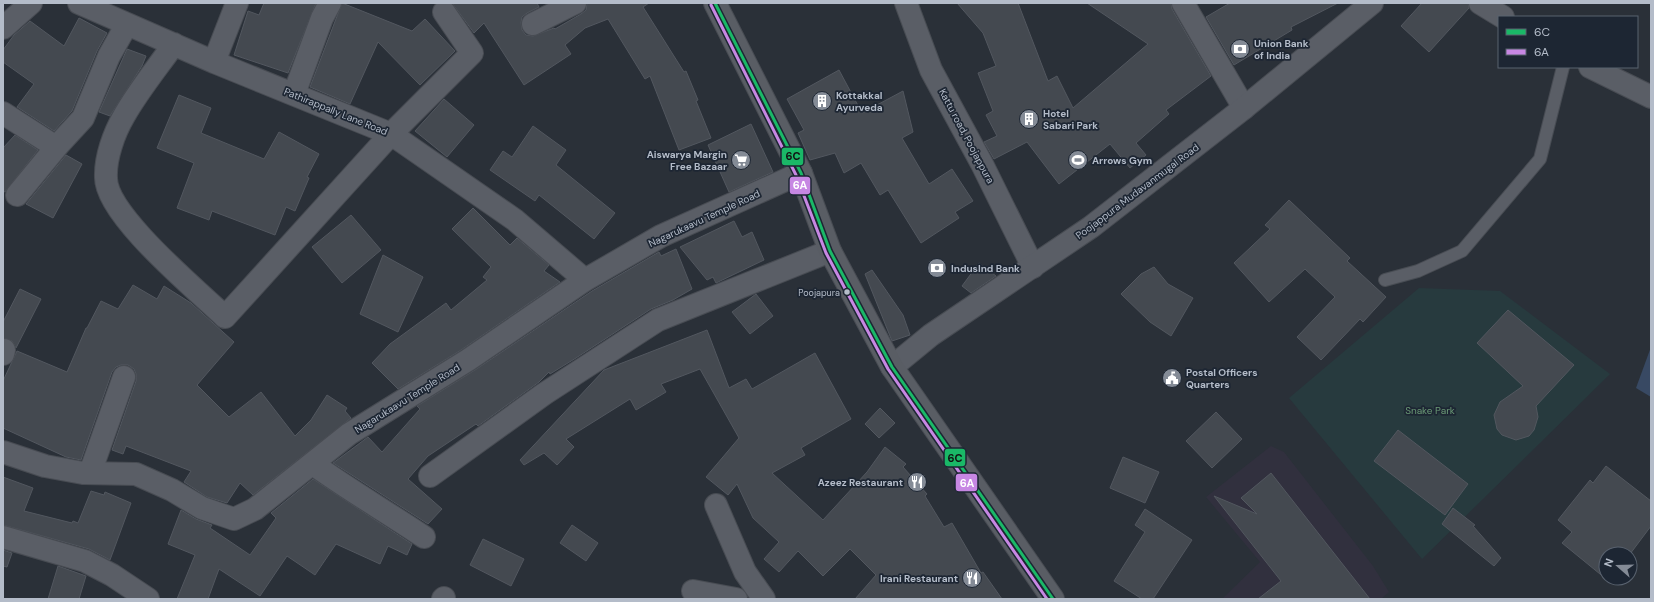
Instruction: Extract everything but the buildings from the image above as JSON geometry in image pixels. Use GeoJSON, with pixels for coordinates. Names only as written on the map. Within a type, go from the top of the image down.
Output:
{"type":"FeatureCollection","features":[{"type":"Feature","properties":{"kind":"main road"},"geometry":{"type":"LineString","coordinates":[[715,3],[802,173],[830,251],[892,367],[1053,599]]}},
{"type":"Feature","properties":{"kind":"street"},"geometry":{"type":"LineString","coordinates":[[3,28],[31,3]]}},
{"type":"Feature","properties":{"kind":"street","name":"Pathirappally Lane Road"},"geometry":{"type":"LineString","coordinates":[[79,3],[214,62],[391,134],[515,220],[585,280]]}},
{"type":"Feature","properties":{"kind":"street"},"geometry":{"type":"LineString","coordinates":[[214,62],[236,3]]}},
{"type":"Feature","properties":{"kind":"street"},"geometry":{"type":"LineString","coordinates":[[294,94],[322,18],[330,3]]}},
{"type":"Feature","properties":{"kind":"street"},"geometry":{"type":"LineString","coordinates":[[533,24],[575,3]]}},
{"type":"Feature","properties":{"kind":"street","name":"Kattu road, Poojappura"},"geometry":{"type":"LineString","coordinates":[[906,3],[931,70],[982,164],[1033,267]]}},
{"type":"Feature","properties":{"kind":"street"},"geometry":{"type":"LineString","coordinates":[[1183,3],[1244,108]]}},
{"type":"Feature","properties":{"kind":"street","name":"Poojappura Mudavanmugal Road"},"geometry":{"type":"LineString","coordinates":[[892,367],[931,335],[1091,227],[1244,108],[1372,3]]}},
{"type":"Feature","properties":{"kind":"street"},"geometry":{"type":"LineString","coordinates":[[1480,3],[1501,16]]}},
{"type":"Feature","properties":{"kind":"street"},"geometry":{"type":"LineString","coordinates":[[174,44],[123,117],[110,149],[106,178],[114,202],[131,225],[225,317],[391,134],[472,53],[444,12]]}},
{"type":"Feature","properties":{"kind":"street"},"geometry":{"type":"LineString","coordinates":[[17,195],[56,147],[83,118],[109,56],[127,24]]}},
{"type":"Feature","properties":{"kind":"street"},"geometry":{"type":"LineString","coordinates":[[1592,68],[1651,97]]}},
{"type":"Feature","properties":{"kind":"street"},"geometry":{"type":"LineString","coordinates":[[3,113],[56,147]]}},
{"type":"Feature","properties":{"kind":"street","name":"Nagarukaavu Temple Road"},"geometry":{"type":"LineString","coordinates":[[3,452],[45,466],[90,473],[136,474],[172,490],[202,508],[234,519],[255,509],[349,434],[468,360],[585,280],[661,236],[802,173]]}},
{"type":"Feature","properties":{"kind":"street"},"geometry":{"type":"LineString","coordinates":[[430,476],[544,394],[658,320],[830,251]]}},
{"type":"Feature","properties":{"kind":"street"},"geometry":{"type":"LineString","coordinates":[[90,473],[124,377]]}},
{"type":"Feature","properties":{"kind":"street"},"geometry":{"type":"LineString","coordinates":[[313,464],[347,489],[387,512],[424,537]]}},
{"type":"Feature","properties":{"kind":"street"},"geometry":{"type":"LineString","coordinates":[[716,505],[745,572],[764,599]]}},
{"type":"Feature","properties":{"kind":"street"},"geometry":{"type":"LineString","coordinates":[[3,537],[85,561],[112,575],[148,599]]}},
{"type":"Feature","properties":{"kind":"street"},"geometry":{"type":"LineString","coordinates":[[693,591],[736,599]]}},
{"type":"Feature","properties":{"kind":"lane"},"geometry":{"type":"LineString","coordinates":[[1386,280],[1418,271],[1462,251],[1540,159],[1563,68]]}},
{"type":"Feature","properties":{"kind":"shaded area"},"geometry":{"type":"Polygon","coordinates":[[[1271,446],[1284,452],[1373,566],[1389,592],[1381,599],[1222,599],[1260,562],[1206,497],[1271,446]]]}},
{"type":"Feature","properties":{"kind":"green space","name":"Snake Park"},"geometry":{"type":"Polygon","coordinates":[[[1419,288],[1500,291],[1610,374],[1422,559],[1289,398],[1419,288]]]}},
{"type":"Feature","properties":{"kind":"water"},"geometry":{"type":"Polygon","coordinates":[[[1651,347],[1651,397],[1636,388],[1651,347]]]}},
{"type":"Feature","properties":{"kind":"transit line","name":"6C"},"geometry":{"type":"LineString","coordinates":[[715,3],[801,173],[830,251],[892,367],[1053,599]]}},
{"type":"Feature","properties":{"kind":"transit line","name":"6A"},"geometry":{"type":"LineString","coordinates":[[711,5],[796,175],[826,253],[888,369],[1047,599]]}},
{"type":"Feature","properties":{"kind":"place","name":"Union Bank of India"},"geometry":{"type":"Point","coordinates":[1240,49]}},
{"type":"Feature","properties":{"kind":"place","name":"Kottakkal Ayurveda"},"geometry":{"type":"Point","coordinates":[822,101]}},
{"type":"Feature","properties":{"kind":"place","name":"Hotel Sabari Park"},"geometry":{"type":"Point","coordinates":[1029,119]}},
{"type":"Feature","properties":{"kind":"place","name":"Aiswarya Margin Free Bazaar"},"geometry":{"type":"Point","coordinates":[741,160]}},
{"type":"Feature","properties":{"kind":"place","name":"Arrows Gym"},"geometry":{"type":"Point","coordinates":[1078,160]}},
{"type":"Feature","properties":{"kind":"place","name":"IndusInd Bank"},"geometry":{"type":"Point","coordinates":[937,268]}},
{"type":"Feature","properties":{"kind":"place","name":"Poojapura"},"geometry":{"type":"Point","coordinates":[847,292]}},
{"type":"Feature","properties":{"kind":"place","name":"Postal Officers Quarters"},"geometry":{"type":"Point","coordinates":[1172,378]}},
{"type":"Feature","properties":{"kind":"place","name":"Azeez Restaurant"},"geometry":{"type":"Point","coordinates":[917,482]}},
{"type":"Feature","properties":{"kind":"place","name":"Irani Restaurant"},"geometry":{"type":"Point","coordinates":[972,578]}}]}
